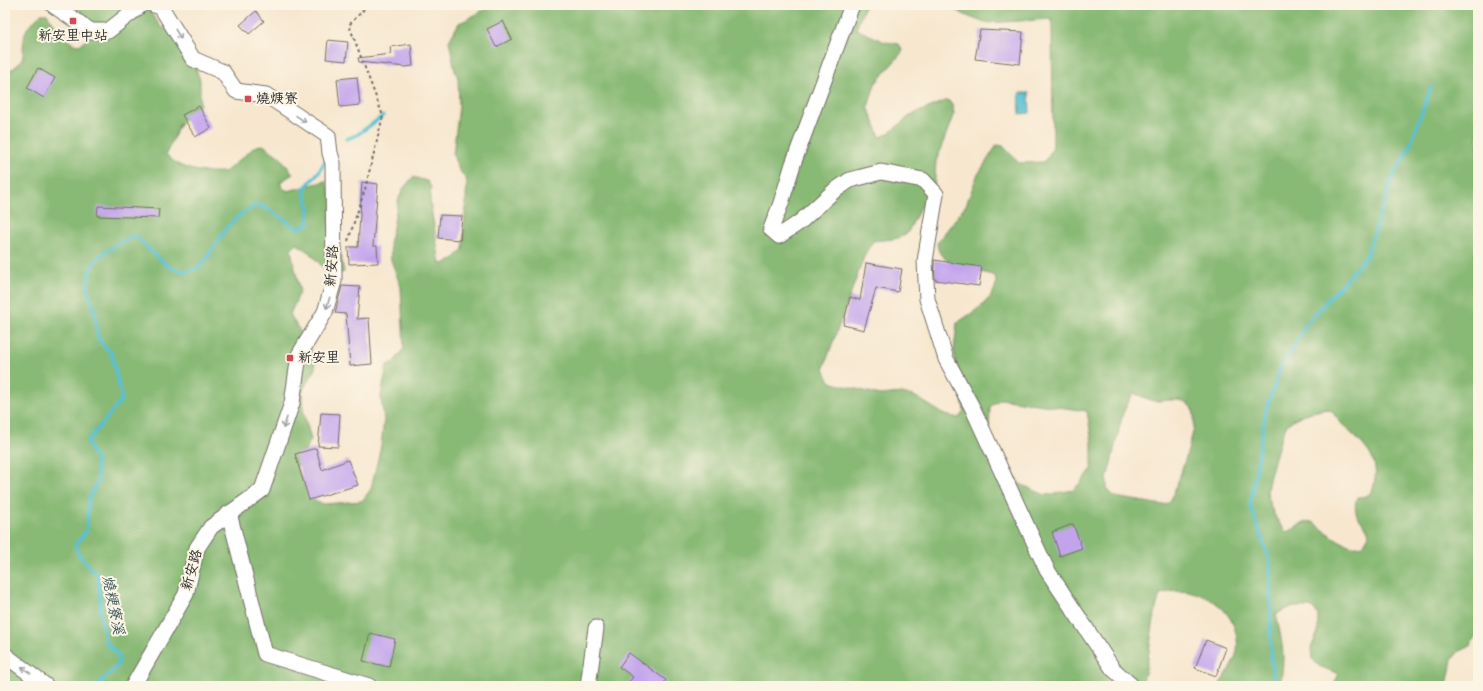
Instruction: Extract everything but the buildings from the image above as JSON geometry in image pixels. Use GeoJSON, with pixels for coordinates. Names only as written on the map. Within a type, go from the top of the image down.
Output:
{"type":"FeatureCollection","features":[{"type":"Feature","properties":{"kind":"street"},"geometry":{"type":"LineString","coordinates":[[53,5],[91,31],[108,31],[141,5]]}},
{"type":"Feature","properties":{"kind":"street","name":"新安路"},"geometry":{"type":"LineString","coordinates":[[133,686],[186,594],[197,548],[211,527],[262,490],[292,403],[299,355],[325,312],[334,281],[334,163],[330,153],[328,136],[266,95],[236,91],[223,72],[194,59],[161,7],[154,5]]}},
{"type":"Feature","properties":{"kind":"street"},"geometry":{"type":"LineString","coordinates":[[852,5],[793,164],[771,229],[779,236],[800,222],[834,191],[850,180],[882,172],[923,180],[936,194],[925,261],[927,299],[946,359],[972,407],[1048,570],[1113,669],[1132,686]]}},
{"type":"Feature","properties":{"kind":"street"},"geometry":{"type":"LineString","coordinates":[[229,513],[265,654],[369,686]]}},
{"type":"Feature","properties":{"kind":"street"},"geometry":{"type":"LineString","coordinates":[[588,686],[596,628]]}},
{"type":"Feature","properties":{"kind":"street"},"geometry":{"type":"LineString","coordinates":[[5,655],[46,686]]}},
{"type":"Feature","properties":{"kind":"path"},"geometry":{"type":"LineString","coordinates":[[346,246],[365,188],[383,116],[349,25],[368,5]]}},
{"type":"Feature","properties":{"kind":"green space"},"geometry":{"type":"Polygon","coordinates":[[[75,5],[145,5],[162,28],[170,30],[193,61],[200,80],[200,105],[181,122],[166,154],[178,164],[192,170],[225,172],[256,146],[263,145],[280,157],[293,174],[280,182],[282,188],[288,191],[326,181],[332,200],[344,272],[336,275],[329,274],[310,253],[297,244],[291,250],[300,292],[290,314],[307,343],[315,361],[314,371],[302,392],[304,413],[311,440],[296,468],[312,498],[324,504],[362,501],[371,489],[381,446],[384,420],[381,397],[387,365],[394,362],[404,348],[401,287],[391,260],[390,243],[398,201],[403,189],[413,177],[427,181],[431,187],[430,201],[440,264],[453,259],[463,249],[467,181],[458,168],[453,155],[459,106],[458,78],[455,71],[449,41],[459,23],[492,5],[865,5],[856,29],[885,42],[899,44],[903,51],[875,84],[868,107],[880,137],[888,134],[911,115],[948,100],[952,105],[954,113],[936,161],[934,192],[919,210],[908,232],[901,237],[894,239],[873,241],[865,254],[824,367],[828,378],[833,383],[880,395],[902,393],[916,397],[945,415],[959,418],[964,411],[954,351],[957,323],[984,304],[990,297],[996,284],[995,276],[948,261],[940,253],[937,243],[966,205],[977,176],[997,145],[1003,146],[1019,163],[1044,162],[1052,150],[1052,19],[985,23],[946,5],[1478,5],[1478,634],[1469,647],[1458,652],[1452,660],[1447,686],[1333,686],[1339,674],[1319,666],[1312,659],[1311,648],[1318,632],[1318,615],[1315,610],[1310,607],[1291,607],[1276,614],[1283,657],[1280,684],[1282,686],[1218,686],[1226,675],[1237,652],[1237,639],[1234,626],[1228,615],[1220,606],[1209,599],[1198,594],[1173,592],[1160,594],[1143,681],[1135,681],[1127,677],[1095,630],[1108,686],[5,686],[5,73],[19,64],[23,55],[23,45],[26,31],[41,14],[47,14],[61,33],[73,44],[79,45],[84,42],[89,33],[75,5]],[[1133,393],[1123,413],[1107,479],[1107,489],[1115,497],[1163,505],[1170,501],[1173,496],[1184,465],[1194,427],[1193,411],[1191,407],[1182,401],[1153,401],[1133,393]],[[1000,399],[990,407],[989,434],[1020,484],[1045,495],[1074,490],[1092,469],[1092,442],[1087,411],[1000,399]],[[1327,409],[1296,418],[1287,425],[1278,447],[1267,488],[1267,493],[1272,508],[1277,519],[1286,532],[1305,522],[1312,522],[1346,544],[1352,546],[1362,545],[1369,535],[1368,530],[1357,515],[1355,504],[1357,497],[1367,496],[1371,493],[1374,484],[1375,472],[1373,461],[1369,452],[1338,420],[1332,411],[1327,409]]]}},
{"type":"Feature","properties":{"kind":"water"},"geometry":{"type":"Polygon","coordinates":[[[1019,93],[1029,93],[1030,113],[1020,114],[1019,93]]]}},
{"type":"Feature","properties":{"kind":"waterway"},"geometry":{"type":"LineString","coordinates":[[1274,686],[1271,656],[1270,562],[1250,505],[1266,410],[1282,363],[1293,349],[1308,322],[1366,257],[1392,179],[1409,148],[1431,87]]}},
{"type":"Feature","properties":{"kind":"waterway"},"geometry":{"type":"LineString","coordinates":[[346,139],[357,135],[383,116]]}},
{"type":"Feature","properties":{"kind":"waterway","name":"燒粳寮溪"},"geometry":{"type":"LineString","coordinates":[[98,686],[99,683],[118,665],[119,657],[105,641],[98,576],[78,554],[75,545],[86,532],[89,498],[98,481],[96,460],[87,442],[122,399],[111,352],[101,343],[97,334],[95,312],[88,291],[88,277],[91,268],[95,261],[109,249],[135,235],[168,266],[182,271],[190,271],[197,268],[204,262],[223,233],[233,221],[255,205],[266,208],[297,228],[303,227],[308,224],[309,209],[304,189],[319,172],[326,159]]}},
{"type":"Feature","properties":{"kind":"place","name":"新安里中站"},"geometry":{"type":"Point","coordinates":[73,21]}},
{"type":"Feature","properties":{"kind":"place","name":"燒焿寮"},"geometry":{"type":"Point","coordinates":[248,99]}},
{"type":"Feature","properties":{"kind":"place","name":"新安里"},"geometry":{"type":"Point","coordinates":[290,358]}}]}
